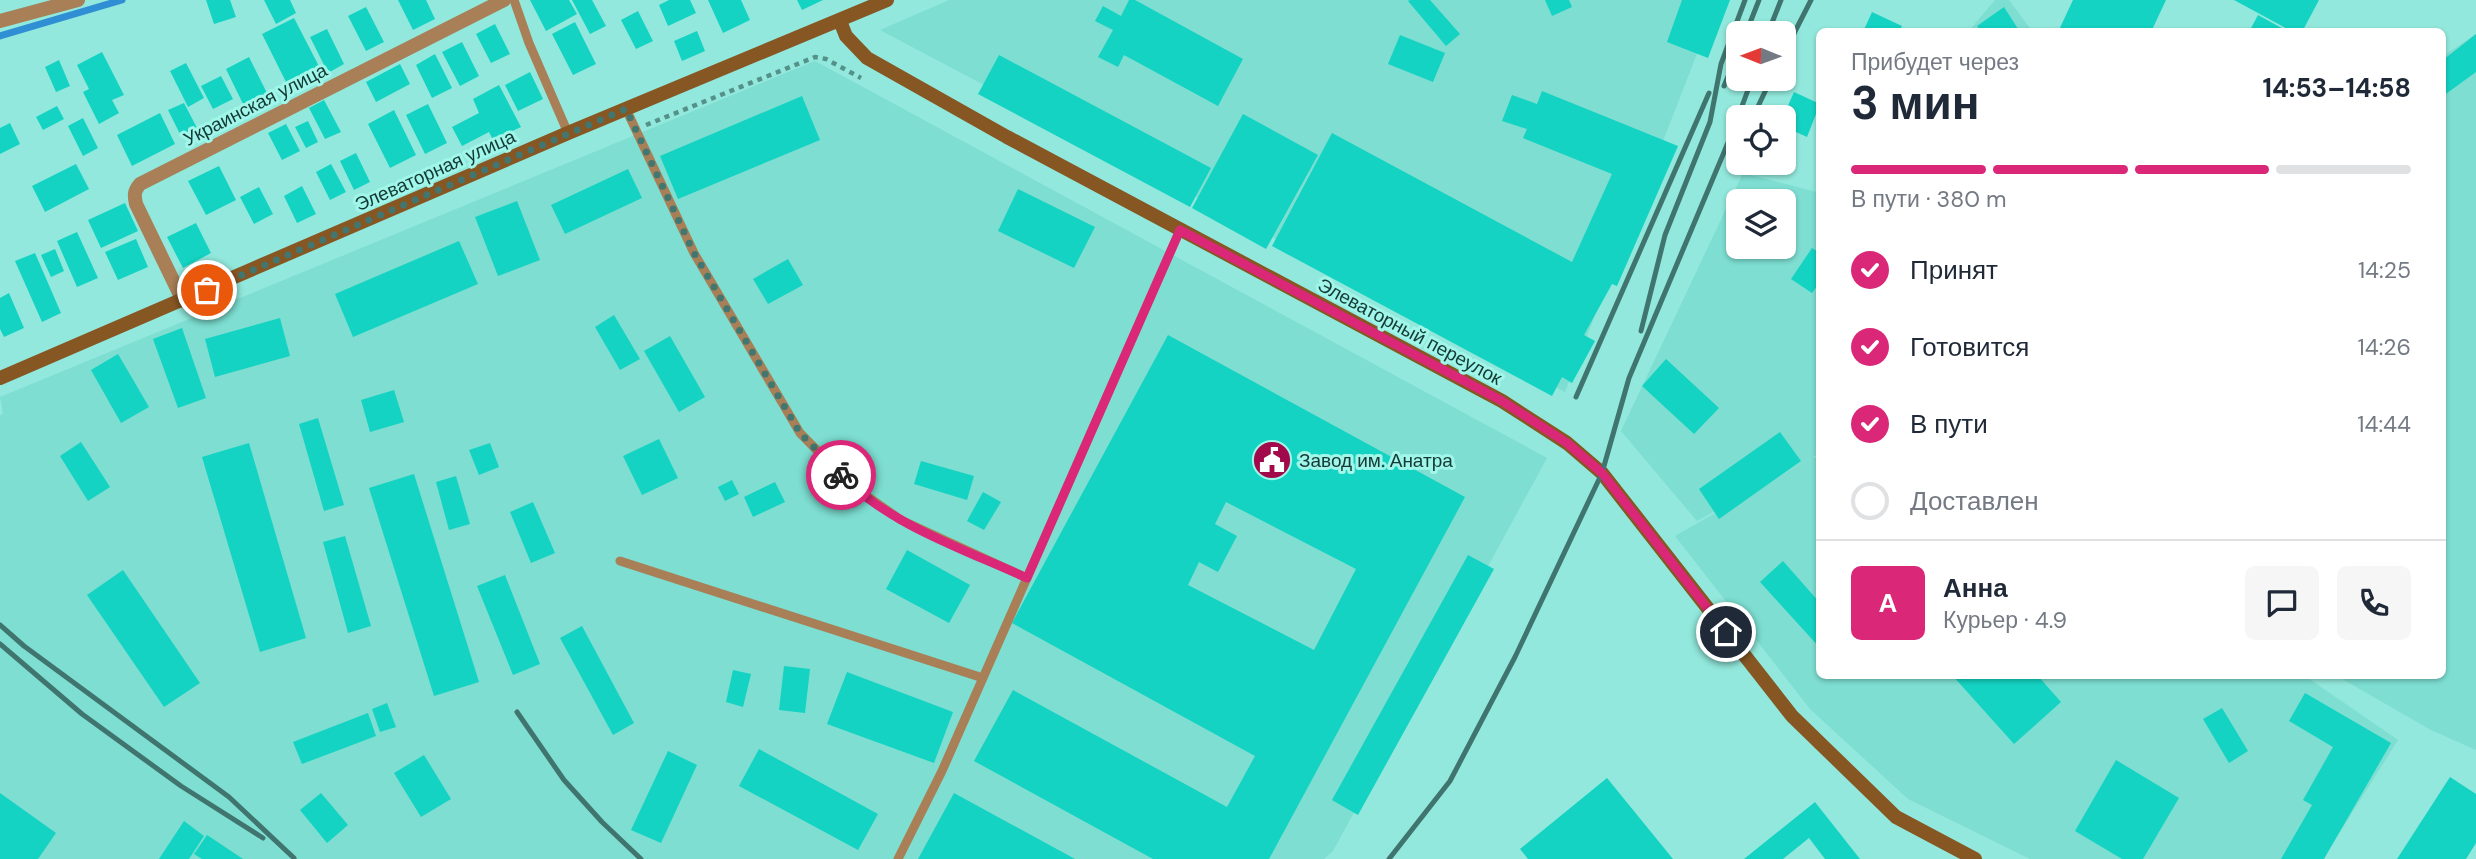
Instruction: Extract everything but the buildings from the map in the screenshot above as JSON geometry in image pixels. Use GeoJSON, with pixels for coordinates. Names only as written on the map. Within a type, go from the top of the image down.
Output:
{"type":"FeatureCollection","features":[{"type":"Feature","properties":{"kind":"main road","name":"Элеваторная улица"},"geometry":{"type":"LineString","coordinates":[[0,378],[568,133],[887,0]]}},
{"type":"Feature","properties":{"kind":"main road","name":"Элеваторный переулок"},"geometry":{"type":"LineString","coordinates":[[840,21],[846,36],[867,58],[1007,137],[1502,401],[1567,443],[1602,473],[1792,716],[1896,817],[1975,859]]}},
{"type":"Feature","properties":{"kind":"street"},"geometry":{"type":"LineString","coordinates":[[0,21],[78,0]]}},
{"type":"Feature","properties":{"kind":"street","name":"Украинская улица"},"geometry":{"type":"LineString","coordinates":[[183,301],[136,204],[135,189],[140,184],[504,0]]}},
{"type":"Feature","properties":{"kind":"lane"},"geometry":{"type":"LineString","coordinates":[[514,0],[529,43],[568,133]]}},
{"type":"Feature","properties":{"kind":"lane"},"geometry":{"type":"LineString","coordinates":[[626,109],[694,253],[800,433],[850,485],[901,520],[1027,578]]}},
{"type":"Feature","properties":{"kind":"lane"},"geometry":{"type":"LineString","coordinates":[[898,859],[942,771],[1180,230]]}},
{"type":"Feature","properties":{"kind":"lane"},"geometry":{"type":"LineString","coordinates":[[620,561],[983,678]]}},
{"type":"Feature","properties":{"kind":"path"},"geometry":{"type":"LineString","coordinates":[[636,129],[815,57],[826,59],[871,83]]}},
{"type":"Feature","properties":{"kind":"shaded area"},"geometry":{"type":"Polygon","coordinates":[[[949,0],[1718,0],[1565,392],[880,30],[949,0]]]}},
{"type":"Feature","properties":{"kind":"shaded area"},"geometry":{"type":"Polygon","coordinates":[[[1995,0],[2009,0],[2030,28],[1971,28],[1995,0]]]}},
{"type":"Feature","properties":{"kind":"shaded area"},"geometry":{"type":"Polygon","coordinates":[[[2476,34],[2476,750],[2431,730],[2342,679],[2446,679],[2446,54],[2476,34]]]}},
{"type":"Feature","properties":{"kind":"shaded area"},"geometry":{"type":"Polygon","coordinates":[[[815,61],[1547,458],[1333,851],[1324,859],[0,859],[0,416],[3,413],[0,397],[815,61]]]}},
{"type":"Feature","properties":{"kind":"shaded area"},"geometry":{"type":"Polygon","coordinates":[[[1742,175],[1816,192],[1816,455],[1697,521],[1621,431],[1726,209],[1726,259],[1796,259],[1796,189],[1735,189],[1742,175]]]}},
{"type":"Feature","properties":{"kind":"shaded area"},"geometry":{"type":"Polygon","coordinates":[[[1813,457],[1816,458],[1816,679],[2309,679],[2398,740],[2323,859],[2030,859],[1908,799],[1810,709],[1675,536],[1813,457]]]}},
{"type":"Feature","properties":{"kind":"waterway"},"geometry":{"type":"LineString","coordinates":[[0,36],[122,0]]}},
{"type":"Feature","properties":{"kind":"railway"},"geometry":{"type":"LineString","coordinates":[[1641,331],[1665,235],[1710,122],[1721,64],[1745,0]]}},
{"type":"Feature","properties":{"kind":"railway"},"geometry":{"type":"LineString","coordinates":[[1751,21],[1759,0]]}},
{"type":"Feature","properties":{"kind":"railway"},"geometry":{"type":"LineString","coordinates":[[1773,21],[1781,0]]}},
{"type":"Feature","properties":{"kind":"railway"},"geometry":{"type":"LineString","coordinates":[[1796,29],[1811,0]]}},
{"type":"Feature","properties":{"kind":"railway"},"geometry":{"type":"LineString","coordinates":[[1724,86],[1726,81]]}},
{"type":"Feature","properties":{"kind":"railway"},"geometry":{"type":"LineString","coordinates":[[1742,105],[1748,91]]}},
{"type":"Feature","properties":{"kind":"railway"},"geometry":{"type":"LineString","coordinates":[[1759,105],[1765,91]]}},
{"type":"Feature","properties":{"kind":"railway"},"geometry":{"type":"LineString","coordinates":[[1576,397],[1709,93]]}},
{"type":"Feature","properties":{"kind":"railway"},"geometry":{"type":"LineString","coordinates":[[1389,859],[1450,781],[1515,657],[1602,473],[1629,378],[1726,148]]}},
{"type":"Feature","properties":{"kind":"railway"},"geometry":{"type":"LineString","coordinates":[[0,625],[24,646],[229,797],[294,858]]}},
{"type":"Feature","properties":{"kind":"railway"},"geometry":{"type":"LineString","coordinates":[[0,644],[82,714],[181,786],[263,838]]}},
{"type":"Feature","properties":{"kind":"railway"},"geometry":{"type":"LineString","coordinates":[[517,712],[564,780],[602,822],[641,859]]}},
{"type":"Feature","properties":{"kind":"way so far"},"geometry":{"type":"LineString","coordinates":[[207,290],[626,109],[694,253],[800,433],[841,475]]}},
{"type":"Feature","properties":{"kind":"place","name":"Завод им. Анатра"},"geometry":{"type":"Point","coordinates":[1272,460]}},
{"type":"Feature","properties":{"kind":"route"},"geometry":{"type":"LineString","coordinates":[[841,475],[850,485],[901,520],[1027,578],[1180,230],[1502,401],[1567,443],[1602,473],[1726,632]]}}]}
